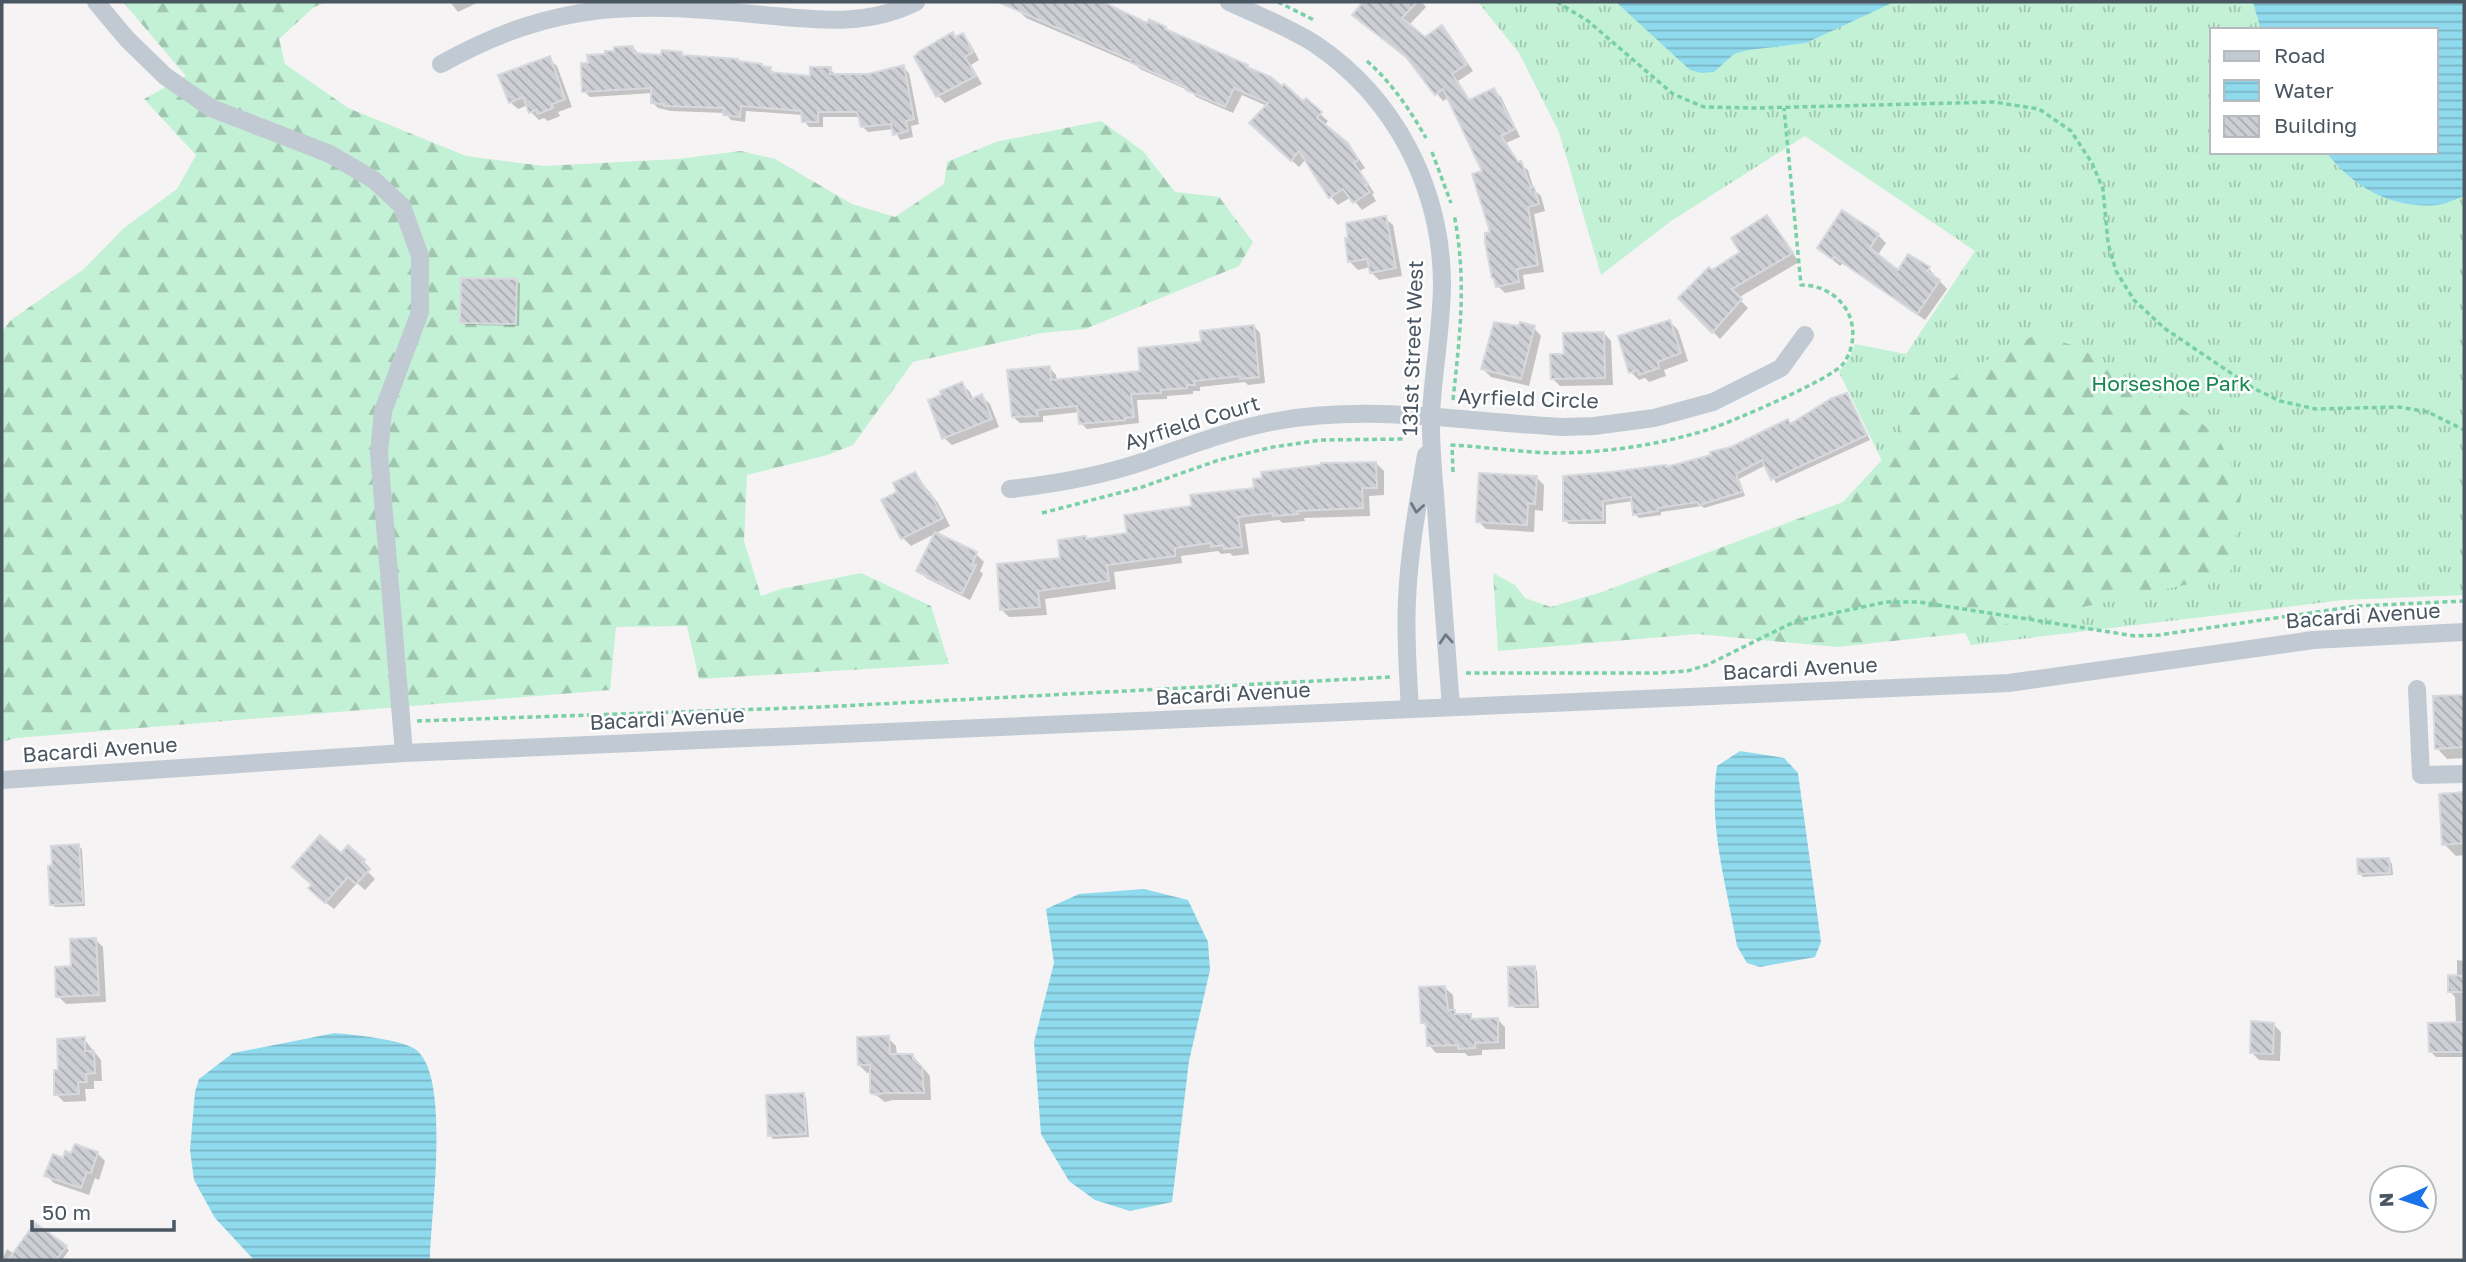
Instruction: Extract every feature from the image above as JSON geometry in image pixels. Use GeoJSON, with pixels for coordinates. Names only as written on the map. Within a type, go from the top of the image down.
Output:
{"type":"FeatureCollection","features":[{"type":"Feature","properties":{"kind":"street"},"geometry":{"type":"LineString","coordinates":[[96,2],[127,39],[165,75],[211,108],[330,154],[374,180],[402,206],[419,256],[420,312],[383,411],[379,453],[404,753]]}},
{"type":"Feature","properties":{"kind":"street"},"geometry":{"type":"LineString","coordinates":[[441,64],[508,26],[583,6],[608,3],[646,4],[837,21],[873,17],[916,2]]}},
{"type":"Feature","properties":{"kind":"street","name":"131st Street West"},"geometry":{"type":"LineString","coordinates":[[1229,2],[1295,32],[1334,58],[1369,91],[1398,129],[1409,149],[1431,204],[1441,263],[1441,305],[1431,417],[1451,707]]}},
{"type":"Feature","properties":{"kind":"street","name":"Ayrfield Circle"},"geometry":{"type":"LineString","coordinates":[[1431,417],[1563,427],[1654,418],[1713,402],[1781,368],[1805,335]]}},
{"type":"Feature","properties":{"kind":"street","name":"Ayrfield Court"},"geometry":{"type":"LineString","coordinates":[[1010,489],[1112,471],[1209,438],[1276,421],[1343,414],[1431,417]]}},
{"type":"Feature","properties":{"kind":"street"},"geometry":{"type":"LineString","coordinates":[[1410,709],[1406,628],[1410,560],[1431,417]]}},
{"type":"Feature","properties":{"kind":"street","name":"Bacardi Avenue"},"geometry":{"type":"LineString","coordinates":[[2,780],[404,753],[2009,683],[2313,640],[2464,632]]}},
{"type":"Feature","properties":{"kind":"street"},"geometry":{"type":"LineString","coordinates":[[2417,689],[2421,775],[2464,774]]}},
{"type":"Feature","properties":{"kind":"path"},"geometry":{"type":"LineString","coordinates":[[1557,2],[1588,21],[1673,94],[1704,107],[1784,108],[1994,103],[2039,109],[2071,131],[2092,163],[2103,189],[2108,243],[2116,271],[2134,300],[2164,328],[2253,388],[2280,401],[2316,410],[2399,407],[2428,412],[2464,430]]}},
{"type":"Feature","properties":{"kind":"path"},"geometry":{"type":"LineString","coordinates":[[1784,108],[1801,285]]}},
{"type":"Feature","properties":{"kind":"path"},"geometry":{"type":"LineString","coordinates":[[1042,513],[1142,487],[1219,460],[1273,447],[1321,440],[1406,439]]}},
{"type":"Feature","properties":{"kind":"path"},"geometry":{"type":"LineString","coordinates":[[1448,673],[1687,671],[1707,665],[1796,621],[1885,602],[1919,602],[2136,636],[2358,606],[2464,601]]}},
{"type":"Feature","properties":{"kind":"path"},"geometry":{"type":"LineString","coordinates":[[402,722],[821,707],[1408,676]]}},
{"type":"Feature","properties":{"kind":"green space"},"geometry":{"type":"Polygon","coordinates":[[[123,2],[326,2],[314,7],[279,39],[285,64],[348,108],[466,156],[544,166],[678,159],[741,151],[775,159],[852,204],[895,217],[944,184],[947,162],[996,142],[1101,121],[1143,151],[1175,192],[1219,197],[1253,242],[1239,266],[1085,329],[1041,333],[913,362],[853,445],[827,455],[747,475],[744,541],[761,596],[781,589],[861,573],[931,606],[949,664],[699,679],[687,626],[616,627],[610,690],[16,738],[2,742],[2,332],[11,320],[84,269],[124,228],[177,189],[196,155],[144,99],[186,76],[123,2]]]}},
{"type":"Feature","properties":{"kind":"green space","name":"Horseshoe Park"},"geometry":{"type":"Polygon","coordinates":[[[1478,2],[2464,2],[2464,595],[2343,600],[1971,645],[1839,372],[1849,359],[1855,344],[1906,354],[1975,251],[1805,136],[1671,221],[1601,275],[1559,132],[1519,53],[1478,2]]]}},
{"type":"Feature","properties":{"kind":"green space"},"geometry":{"type":"Polygon","coordinates":[[[2037,334],[2078,347],[2137,384],[2177,405],[2217,435],[2242,488],[2230,575],[1965,633],[1838,647],[1697,634],[1498,651],[1493,573],[1515,585],[1525,598],[1551,607],[1602,592],[1843,502],[1882,460],[1922,394],[2037,334]]]}},
{"type":"Feature","properties":{"kind":"water"},"geometry":{"type":"Polygon","coordinates":[[[1616,2],[1894,2],[1806,43],[1734,54],[1714,72],[1701,73],[1690,70],[1616,2]]]}},
{"type":"Feature","properties":{"kind":"water"},"geometry":{"type":"Polygon","coordinates":[[[2253,2],[2464,2],[2464,196],[2438,205],[2405,203],[2390,199],[2362,186],[2328,154],[2438,154],[2438,28],[2260,28],[2253,2]]]}},
{"type":"Feature","properties":{"kind":"water"},"geometry":{"type":"Polygon","coordinates":[[[1740,751],[1784,758],[1798,773],[1821,942],[1815,957],[1760,967],[1747,963],[1737,946],[1720,856],[1715,789],[1717,766],[1740,751]]]}},
{"type":"Feature","properties":{"kind":"water"},"geometry":{"type":"Polygon","coordinates":[[[1144,889],[1188,900],[1208,942],[1210,970],[1189,1061],[1172,1202],[1130,1211],[1095,1200],[1069,1181],[1041,1134],[1034,1042],[1054,963],[1046,909],[1079,894],[1144,889]]]}},
{"type":"Feature","properties":{"kind":"water"},"geometry":{"type":"Polygon","coordinates":[[[335,1033],[376,1038],[408,1046],[415,1049],[426,1064],[433,1087],[436,1116],[430,1260],[254,1260],[215,1218],[194,1180],[190,1150],[195,1092],[199,1079],[233,1053],[335,1033]]]}},
{"type":"Feature","properties":{"kind":"building"},"geometry":{"type":"Polygon","coordinates":[[[998,2],[1103,2],[1147,23],[1149,19],[1166,27],[1165,29],[1248,65],[1247,67],[1271,77],[1282,86],[1284,84],[1303,101],[1306,98],[1322,112],[1317,118],[1348,143],[1358,160],[1354,163],[1368,184],[1365,186],[1370,192],[1353,203],[1343,189],[1329,198],[1299,151],[1291,161],[1249,123],[1268,103],[1234,88],[1225,107],[1130,62],[1131,60],[998,2]]]}},
{"type":"Feature","properties":{"kind":"building"},"geometry":{"type":"Polygon","coordinates":[[[1363,2],[1417,2],[1402,18],[1425,37],[1442,25],[1467,64],[1452,74],[1469,100],[1494,88],[1515,129],[1501,136],[1518,162],[1521,161],[1539,204],[1528,207],[1538,265],[1517,269],[1519,282],[1496,287],[1492,278],[1485,242],[1485,233],[1490,232],[1472,174],[1482,171],[1443,89],[1435,95],[1406,57],[1352,15],[1363,2]]]}},
{"type":"Feature","properties":{"kind":"building"},"geometry":{"type":"Polygon","coordinates":[[[953,32],[955,37],[963,33],[973,52],[965,57],[976,76],[936,97],[914,57],[953,32]]]}},
{"type":"Feature","properties":{"kind":"building"},"geometry":{"type":"Polygon","coordinates":[[[633,46],[634,53],[661,55],[662,50],[682,52],[682,55],[738,59],[771,67],[770,72],[810,76],[810,67],[831,67],[830,74],[868,74],[904,65],[914,119],[906,121],[908,131],[893,135],[891,124],[861,127],[857,112],[818,112],[818,122],[802,122],[801,111],[741,106],[740,117],[723,115],[724,108],[664,106],[651,103],[651,88],[582,92],[581,63],[588,63],[587,55],[605,54],[605,51],[614,51],[614,47],[633,46]]]}},
{"type":"Feature","properties":{"kind":"building"},"geometry":{"type":"Polygon","coordinates":[[[550,56],[565,99],[538,114],[536,110],[529,113],[523,97],[509,103],[498,75],[550,56]]]}},
{"type":"Feature","properties":{"kind":"building"},"geometry":{"type":"Polygon","coordinates":[[[1842,210],[1879,234],[1870,248],[1898,270],[1908,254],[1930,267],[1927,271],[1940,280],[1917,314],[1817,248],[1842,210]]]}},
{"type":"Feature","properties":{"kind":"building"},"geometry":{"type":"Polygon","coordinates":[[[1767,215],[1793,253],[1732,289],[1742,299],[1712,333],[1678,298],[1709,267],[1712,270],[1740,252],[1731,238],[1767,215]]]}},
{"type":"Feature","properties":{"kind":"building"},"geometry":{"type":"Polygon","coordinates":[[[1386,216],[1396,268],[1370,273],[1367,259],[1348,262],[1346,223],[1386,216]]]}},
{"type":"Feature","properties":{"kind":"building"},"geometry":{"type":"Polygon","coordinates":[[[461,278],[517,279],[516,324],[460,323],[461,278]]]}},
{"type":"Feature","properties":{"kind":"building"},"geometry":{"type":"Polygon","coordinates":[[[1670,320],[1681,353],[1658,362],[1659,368],[1639,375],[1638,370],[1629,373],[1618,336],[1670,320]]]}},
{"type":"Feature","properties":{"kind":"building"},"geometry":{"type":"Polygon","coordinates":[[[1494,322],[1519,326],[1520,322],[1535,326],[1521,379],[1481,369],[1494,322]]]}},
{"type":"Feature","properties":{"kind":"building"},"geometry":{"type":"Polygon","coordinates":[[[1254,325],[1259,377],[1240,379],[1240,376],[1194,381],[1195,385],[1187,385],[1187,388],[1161,390],[1161,393],[1131,394],[1134,417],[1125,420],[1079,424],[1077,406],[1037,410],[1038,416],[1012,417],[1007,370],[1050,366],[1051,380],[1140,371],[1138,348],[1201,342],[1200,331],[1254,325]]]}},
{"type":"Feature","properties":{"kind":"building"},"geometry":{"type":"Polygon","coordinates":[[[1604,332],[1605,378],[1551,379],[1550,354],[1564,354],[1563,333],[1604,332]]]}},
{"type":"Feature","properties":{"kind":"building"},"geometry":{"type":"Polygon","coordinates":[[[962,382],[970,400],[982,394],[992,419],[942,439],[928,400],[941,395],[940,391],[962,382]]]}},
{"type":"Feature","properties":{"kind":"building"},"geometry":{"type":"Polygon","coordinates":[[[1847,393],[1867,435],[1771,480],[1762,460],[1736,474],[1742,492],[1699,505],[1698,502],[1658,508],[1658,511],[1633,515],[1631,497],[1603,501],[1603,520],[1563,521],[1563,476],[1666,467],[1711,455],[1710,452],[1731,447],[1788,419],[1790,424],[1832,398],[1847,393]]]}},
{"type":"Feature","properties":{"kind":"building"},"geometry":{"type":"Polygon","coordinates":[[[1376,462],[1377,488],[1362,488],[1363,508],[1238,517],[1242,547],[1224,549],[1223,545],[1211,547],[1211,543],[1175,548],[1175,556],[1107,565],[1109,581],[1038,591],[1040,607],[1000,610],[997,564],[1060,558],[1058,540],[1127,533],[1124,515],[1192,506],[1190,495],[1254,488],[1253,479],[1262,478],[1261,472],[1321,463],[1376,462]]]}},
{"type":"Feature","properties":{"kind":"building"},"geometry":{"type":"Polygon","coordinates":[[[915,472],[943,518],[901,539],[881,500],[897,492],[893,483],[915,472]]]}},
{"type":"Feature","properties":{"kind":"building"},"geometry":{"type":"Polygon","coordinates":[[[1479,473],[1537,476],[1535,504],[1528,503],[1527,525],[1476,522],[1479,473]]]}},
{"type":"Feature","properties":{"kind":"building"},"geometry":{"type":"Polygon","coordinates":[[[935,532],[977,552],[972,565],[976,565],[962,594],[916,571],[935,532]]]}},
{"type":"Feature","properties":{"kind":"building"},"geometry":{"type":"Polygon","coordinates":[[[2464,695],[2464,747],[2435,749],[2433,696],[2464,695]]]}},
{"type":"Feature","properties":{"kind":"building"},"geometry":{"type":"Polygon","coordinates":[[[2464,792],[2464,843],[2442,845],[2439,794],[2464,792]]]}},
{"type":"Feature","properties":{"kind":"building"},"geometry":{"type":"Polygon","coordinates":[[[320,835],[341,853],[348,845],[365,860],[362,863],[369,870],[356,884],[348,877],[325,903],[308,888],[312,885],[292,867],[320,835]]]}},
{"type":"Feature","properties":{"kind":"building"},"geometry":{"type":"Polygon","coordinates":[[[79,844],[83,903],[50,905],[48,866],[52,865],[51,846],[79,844]]]}},
{"type":"Feature","properties":{"kind":"building"},"geometry":{"type":"Polygon","coordinates":[[[2389,858],[2390,873],[2358,874],[2357,859],[2389,858]]]}},
{"type":"Feature","properties":{"kind":"building"},"geometry":{"type":"Polygon","coordinates":[[[96,938],[99,995],[56,997],[55,967],[71,966],[70,939],[96,938]]]}},
{"type":"Feature","properties":{"kind":"building"},"geometry":{"type":"Polygon","coordinates":[[[1535,966],[1536,1005],[1509,1006],[1508,967],[1535,966]]]}},
{"type":"Feature","properties":{"kind":"building"},"geometry":{"type":"Polygon","coordinates":[[[2448,975],[2464,976],[2464,992],[2448,992],[2448,975]]]}},
{"type":"Feature","properties":{"kind":"building"},"geometry":{"type":"Polygon","coordinates":[[[1445,986],[1448,1010],[1455,1010],[1455,1014],[1471,1014],[1471,1019],[1498,1018],[1498,1042],[1475,1043],[1475,1048],[1458,1049],[1458,1045],[1427,1046],[1426,1023],[1421,1023],[1419,987],[1445,986]]]}},
{"type":"Feature","properties":{"kind":"building"},"geometry":{"type":"Polygon","coordinates":[[[2251,1021],[2274,1023],[2273,1054],[2250,1053],[2251,1021]]]}},
{"type":"Feature","properties":{"kind":"building"},"geometry":{"type":"Polygon","coordinates":[[[2464,1022],[2464,1052],[2429,1052],[2428,1023],[2464,1022]]]}},
{"type":"Feature","properties":{"kind":"building"},"geometry":{"type":"Polygon","coordinates":[[[889,1036],[890,1054],[913,1054],[913,1059],[922,1067],[924,1093],[870,1093],[870,1065],[858,1065],[857,1037],[889,1036]]]}},
{"type":"Feature","properties":{"kind":"building"},"geometry":{"type":"Polygon","coordinates":[[[85,1037],[85,1051],[94,1051],[95,1073],[86,1074],[87,1082],[78,1082],[79,1094],[54,1095],[54,1070],[58,1070],[57,1039],[85,1037]]]}},
{"type":"Feature","properties":{"kind":"building"},"geometry":{"type":"Polygon","coordinates":[[[804,1093],[806,1134],[768,1136],[766,1095],[804,1093]]]}},
{"type":"Feature","properties":{"kind":"building"},"geometry":{"type":"Polygon","coordinates":[[[75,1144],[98,1152],[91,1173],[87,1172],[81,1188],[44,1176],[53,1154],[63,1158],[65,1151],[71,1153],[75,1144]]]}},
{"type":"Feature","properties":{"kind":"building"},"geometry":{"type":"Polygon","coordinates":[[[35,1223],[67,1246],[56,1260],[8,1260],[35,1223]]]}}]}
